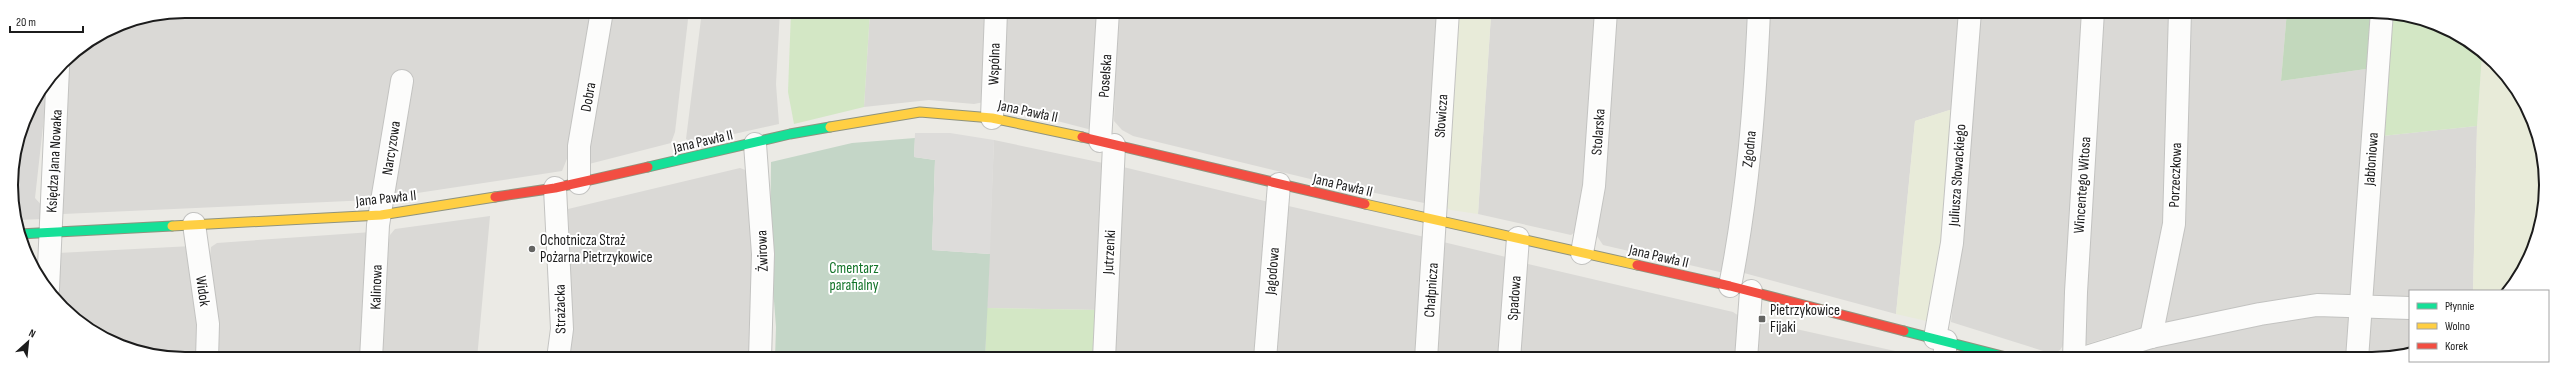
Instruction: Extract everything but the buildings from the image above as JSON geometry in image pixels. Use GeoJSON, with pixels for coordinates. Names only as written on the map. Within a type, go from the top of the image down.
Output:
{"type":"FeatureCollection","features":[{"type":"Feature","properties":{"kind":"street","name":"Dobra"},"geometry":{"type":"LineString","coordinates":[[579,183],[579,146],[601,18]]}},
{"type":"Feature","properties":{"kind":"street","name":"Wspólna"},"geometry":{"type":"LineString","coordinates":[[992,118],[996,18]]}},
{"type":"Feature","properties":{"kind":"street","name":"Poselska"},"geometry":{"type":"LineString","coordinates":[[1107,143],[1108,18]]}},
{"type":"Feature","properties":{"kind":"street","name":"Słowicza"},"geometry":{"type":"LineString","coordinates":[[1436,221],[1448,18]]}},
{"type":"Feature","properties":{"kind":"street","name":"Stolarska"},"geometry":{"type":"LineString","coordinates":[[1582,253],[1594,186],[1606,18]]}},
{"type":"Feature","properties":{"kind":"street","name":"Zgodna"},"geometry":{"type":"LineString","coordinates":[[1730,286],[1741,230],[1752,119],[1759,18]]}},
{"type":"Feature","properties":{"kind":"street","name":"Juliusza Słowackiego"},"geometry":{"type":"LineString","coordinates":[[1942,346],[1952,243],[1969,18]]}},
{"type":"Feature","properties":{"kind":"street","name":"Wincentego Witosa"},"geometry":{"type":"LineString","coordinates":[[2074,352],[2076,292],[2093,18]]}},
{"type":"Feature","properties":{"kind":"street","name":"Porzeczkowa"},"geometry":{"type":"LineString","coordinates":[[2150,337],[2174,224],[2180,18]]}},
{"type":"Feature","properties":{"kind":"street","name":"Jabłoniowa"},"geometry":{"type":"LineString","coordinates":[[2357,352],[2359,306],[2381,18]]}},
{"type":"Feature","properties":{"kind":"street","name":"Księdza Jana Nowaka"},"geometry":{"type":"LineString","coordinates":[[48,281],[58,77]]}},
{"type":"Feature","properties":{"kind":"street","name":"Narcyzowa"},"geometry":{"type":"LineString","coordinates":[[380,215],[402,81]]}},
{"type":"Feature","properties":{"kind":"street","name":"Jana Pawła II"},"geometry":{"type":"LineString","coordinates":[[25,233],[380,215],[555,188],[755,144],[790,134],[920,112],[992,118],[1107,143],[1436,221],[1751,291],[1942,346],[1975,352]]}},
{"type":"Feature","properties":{"kind":"street","name":"Jutrzenki"},"geometry":{"type":"LineString","coordinates":[[1104,352],[1107,143]]}},
{"type":"Feature","properties":{"kind":"street","name":"Żwirowa"},"geometry":{"type":"LineString","coordinates":[[755,144],[763,254],[760,352]]}},
{"type":"Feature","properties":{"kind":"street","name":"Jagodowa"},"geometry":{"type":"LineString","coordinates":[[1266,352],[1279,184]]}},
{"type":"Feature","properties":{"kind":"street","name":"Strażacka"},"geometry":{"type":"LineString","coordinates":[[555,188],[562,328],[559,352]]}},
{"type":"Feature","properties":{"kind":"street","name":"Kalinowa"},"geometry":{"type":"LineString","coordinates":[[371,352],[380,215]]}},
{"type":"Feature","properties":{"kind":"street","name":"Chałpnicza"},"geometry":{"type":"LineString","coordinates":[[1427,352],[1436,221]]}},
{"type":"Feature","properties":{"kind":"street","name":"Widok"},"geometry":{"type":"LineString","coordinates":[[194,224],[208,324],[207,352]]}},
{"type":"Feature","properties":{"kind":"street","name":"Spadowa"},"geometry":{"type":"LineString","coordinates":[[1510,352],[1518,238]]}},
{"type":"Feature","properties":{"kind":"street"},"geometry":{"type":"LineString","coordinates":[[1747,352],[1751,291]]}},
{"type":"Feature","properties":{"kind":"street"},"geometry":{"type":"LineString","coordinates":[[2102,352],[2150,337],[2260,314],[2317,305],[2409,308]]}},
{"type":"Feature","properties":{"kind":"shaded area"},"geometry":{"type":"Polygon","coordinates":[[[174,18],[593,18],[573,144],[562,171],[371,200],[63,214],[59,207],[67,67],[75,59],[101,40],[131,27],[152,21],[174,18]]]}},
{"type":"Feature","properties":{"kind":"shaded area"},"geometry":{"type":"Polygon","coordinates":[[[609,18],[688,18],[675,132],[671,143],[589,164],[587,155],[609,18]]]}},
{"type":"Feature","properties":{"kind":"shaded area"},"geometry":{"type":"Polygon","coordinates":[[[701,18],[780,18],[776,84],[779,124],[694,143],[686,139],[701,18]]]}},
{"type":"Feature","properties":{"kind":"shaded area"},"geometry":{"type":"Polygon","coordinates":[[[870,18],[990,18],[984,102],[974,104],[929,100],[864,107],[870,18]]]}},
{"type":"Feature","properties":{"kind":"shaded area"},"geometry":{"type":"Polygon","coordinates":[[[1004,18],[1099,18],[1095,126],[1088,129],[1004,107],[1000,100],[1004,18]]]}},
{"type":"Feature","properties":{"kind":"shaded area"},"geometry":{"type":"Polygon","coordinates":[[[1118,18],[1442,18],[1429,204],[1331,184],[1133,136],[1122,130],[1114,121],[1118,18]]]}},
{"type":"Feature","properties":{"kind":"shaded area"},"geometry":{"type":"Polygon","coordinates":[[[1491,18],[1595,18],[1592,135],[1579,229],[1571,235],[1478,214],[1491,18]]]}},
{"type":"Feature","properties":{"kind":"shaded area"},"geometry":{"type":"Polygon","coordinates":[[[1610,18],[1748,18],[1738,193],[1724,273],[1603,245],[1595,233],[1610,18]]]}},
{"type":"Feature","properties":{"kind":"shaded area"},"geometry":{"type":"Polygon","coordinates":[[[1763,18],[1961,18],[1956,108],[1915,121],[1896,314],[1744,273],[1750,228],[1763,18]]]}},
{"type":"Feature","properties":{"kind":"shaded area"},"geometry":{"type":"Polygon","coordinates":[[[1974,18],[2089,18],[2068,338],[2060,350],[2056,352],[2047,352],[1951,322],[1959,246],[1974,18]]]}},
{"type":"Feature","properties":{"kind":"shaded area"},"geometry":{"type":"Polygon","coordinates":[[[2100,18],[2175,18],[2168,225],[2146,326],[2080,346],[2100,18]]]}},
{"type":"Feature","properties":{"kind":"shaded area"},"geometry":{"type":"Polygon","coordinates":[[[2184,18],[2286,18],[2281,81],[2373,68],[2353,297],[2251,307],[2160,324],[2184,18]]]}},
{"type":"Feature","properties":{"kind":"shaded area"},"geometry":{"type":"Polygon","coordinates":[[[47,91],[35,198],[44,208],[43,219],[22,220],[18,196],[18,174],[21,152],[27,131],[35,111],[47,91]]]}},
{"type":"Feature","properties":{"kind":"shaded area"},"geometry":{"type":"Polygon","coordinates":[[[2477,126],[2473,290],[2409,290],[2409,298],[2376,298],[2369,292],[2382,136],[2477,126]]]}},
{"type":"Feature","properties":{"kind":"shaded area"},"geometry":{"type":"Polygon","coordinates":[[[915,133],[950,133],[994,140],[990,254],[932,250],[935,160],[914,157],[915,133]]]}},
{"type":"Feature","properties":{"kind":"shaded area"},"geometry":{"type":"Polygon","coordinates":[[[994,140],[1103,163],[1101,310],[987,308],[994,140]]]}},
{"type":"Feature","properties":{"kind":"shaded area"},"geometry":{"type":"Polygon","coordinates":[[[1119,166],[1273,203],[1261,352],[1110,352],[1119,166]]]}},
{"type":"Feature","properties":{"kind":"shaded area"},"geometry":{"type":"Polygon","coordinates":[[[740,168],[748,171],[753,247],[754,352],[563,352],[569,232],[568,209],[740,168]]]}},
{"type":"Feature","properties":{"kind":"shaded area"},"geometry":{"type":"Polygon","coordinates":[[[1284,205],[1429,238],[1421,352],[1272,352],[1284,205]]]}},
{"type":"Feature","properties":{"kind":"shaded area"},"geometry":{"type":"Polygon","coordinates":[[[490,216],[478,352],[375,352],[388,246],[390,235],[395,229],[490,216]]]}},
{"type":"Feature","properties":{"kind":"shaded area"},"geometry":{"type":"Polygon","coordinates":[[[372,232],[365,352],[212,352],[214,327],[210,257],[211,247],[217,243],[372,232]]]}},
{"type":"Feature","properties":{"kind":"shaded area"},"geometry":{"type":"Polygon","coordinates":[[[1439,241],[1506,257],[1503,352],[1431,352],[1439,241]]]}},
{"type":"Feature","properties":{"kind":"shaded area"},"geometry":{"type":"Polygon","coordinates":[[[192,246],[200,352],[174,352],[152,349],[111,335],[92,324],[75,311],[57,293],[58,253],[192,246]]]}},
{"type":"Feature","properties":{"kind":"shaded area"},"geometry":{"type":"Polygon","coordinates":[[[1528,264],[1733,312],[1739,316],[1739,352],[1515,352],[1522,265],[1528,264]]]}},
{"type":"Feature","properties":{"kind":"shaded area"},"geometry":{"type":"Polygon","coordinates":[[[2315,311],[2352,312],[2351,352],[2130,352],[2315,311]]]}},
{"type":"Feature","properties":{"kind":"shaded area"},"geometry":{"type":"Polygon","coordinates":[[[2409,313],[2409,348],[2394,351],[2364,352],[2367,314],[2409,313]]]}},
{"type":"Feature","properties":{"kind":"shaded area"},"geometry":{"type":"Polygon","coordinates":[[[1755,320],[1899,352],[1753,352],[1755,320]]]}},
{"type":"Feature","properties":{"kind":"green space"},"geometry":{"type":"Polygon","coordinates":[[[791,18],[870,18],[864,107],[794,124],[788,92],[791,18]]]}},
{"type":"Feature","properties":{"kind":"green space"},"geometry":{"type":"Polygon","coordinates":[[[1453,18],[1491,18],[1478,214],[1451,210],[1441,205],[1453,18]]]}},
{"type":"Feature","properties":{"kind":"green space"},"geometry":{"type":"Polygon","coordinates":[[[2286,18],[2376,18],[2373,68],[2281,81],[2286,18]]]}},
{"type":"Feature","properties":{"kind":"green space"},"geometry":{"type":"Polygon","coordinates":[[[2391,19],[2426,27],[2446,35],[2456,40],[2482,59],[2477,126],[2382,136],[2391,19]]]}},
{"type":"Feature","properties":{"kind":"green space"},"geometry":{"type":"Polygon","coordinates":[[[2482,59],[2498,75],[2511,92],[2522,111],[2536,152],[2539,174],[2538,207],[2530,239],[2522,259],[2502,290],[2473,290],[2477,126],[2482,59]]]}},
{"type":"Feature","properties":{"kind":"green space"},"geometry":{"type":"Polygon","coordinates":[[[1956,108],[1946,244],[1931,322],[1896,314],[1915,121],[1956,108]]]}},
{"type":"Feature","properties":{"kind":"green space","name":"Cmentarz parafialny"},"geometry":{"type":"Polygon","coordinates":[[[915,138],[914,157],[935,160],[932,250],[990,254],[985,352],[775,352],[776,327],[770,249],[771,162],[852,143],[915,138]]]}},
{"type":"Feature","properties":{"kind":"green space"},"geometry":{"type":"Polygon","coordinates":[[[987,308],[1101,310],[1098,352],[985,352],[987,308]]]}},
{"type":"Feature","properties":{"kind":"traffic: fast"},"geometry":{"type":"LineString","coordinates":[[648,167],[790,134],[830,127]]}},
{"type":"Feature","properties":{"kind":"traffic: fast"},"geometry":{"type":"LineString","coordinates":[[26,234],[172,226]]}},
{"type":"Feature","properties":{"kind":"traffic: fast"},"geometry":{"type":"LineString","coordinates":[[1904,331],[1986,352]]}},
{"type":"Feature","properties":{"kind":"traffic: slow"},"geometry":{"type":"LineString","coordinates":[[830,127],[920,112],[992,118],[1082,137]]}},
{"type":"Feature","properties":{"kind":"traffic: slow"},"geometry":{"type":"LineString","coordinates":[[172,226],[381,215],[495,197]]}},
{"type":"Feature","properties":{"kind":"traffic: slow"},"geometry":{"type":"LineString","coordinates":[[1365,204],[1637,265]]}},
{"type":"Feature","properties":{"kind":"traffic: jam"},"geometry":{"type":"LineString","coordinates":[[1082,137],[1365,204]]}},
{"type":"Feature","properties":{"kind":"traffic: jam"},"geometry":{"type":"LineString","coordinates":[[495,197],[555,188],[648,167]]}},
{"type":"Feature","properties":{"kind":"traffic: jam"},"geometry":{"type":"LineString","coordinates":[[1637,265],[1730,286],[1904,331]]}},
{"type":"Feature","properties":{"kind":"place","name":"Ochotnicza Straż Pożarna Pietrzykowice"},"geometry":{"type":"Point","coordinates":[532,249]}},
{"type":"Feature","properties":{"kind":"place","name":"Pietrzykowice Fijaki"},"geometry":{"type":"Point","coordinates":[1762,319]}}]}
